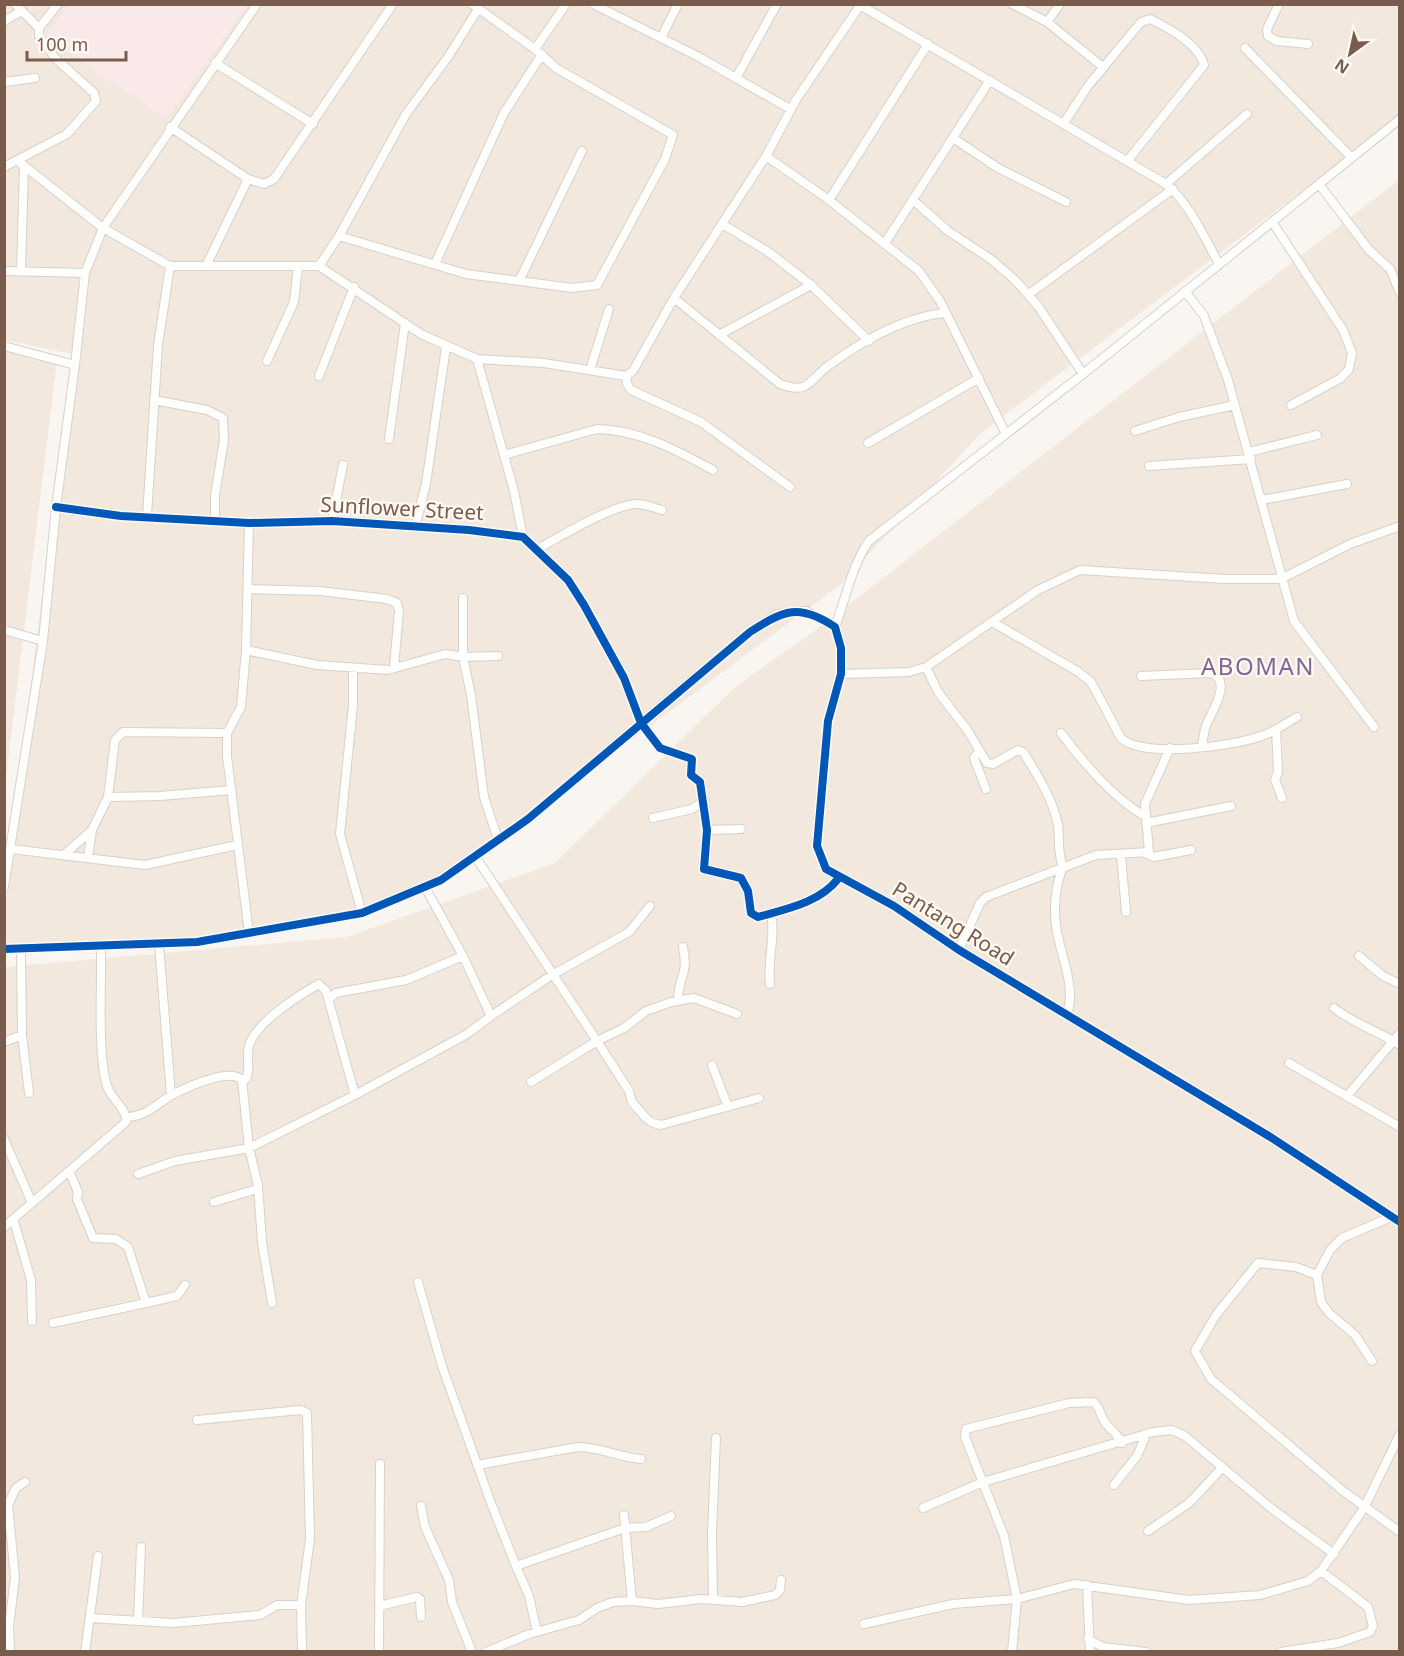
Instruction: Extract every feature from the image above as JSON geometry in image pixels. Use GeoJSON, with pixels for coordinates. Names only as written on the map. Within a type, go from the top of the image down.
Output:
{"type":"FeatureCollection","features":[{"type":"Feature","properties":{"kind":"street"},"geometry":{"type":"LineString","coordinates":[[15,4],[39,28]]}},
{"type":"Feature","properties":{"kind":"street"},"geometry":{"type":"LineString","coordinates":[[4,167],[21,163],[73,129],[96,98],[87,85],[47,49],[39,36],[39,28],[58,4]]}},
{"type":"Feature","properties":{"kind":"street"},"geometry":{"type":"LineString","coordinates":[[4,886],[43,641],[56,507],[85,273],[103,228],[170,127],[257,4]]}},
{"type":"Feature","properties":{"kind":"street"},"geometry":{"type":"LineString","coordinates":[[170,127],[249,179],[264,184],[274,179],[393,4]]}},
{"type":"Feature","properties":{"kind":"street"},"geometry":{"type":"LineString","coordinates":[[435,264],[504,113],[566,4]]}},
{"type":"Feature","properties":{"kind":"street"},"geometry":{"type":"LineString","coordinates":[[593,4],[736,78],[790,109]]}},
{"type":"Feature","properties":{"kind":"street"},"geometry":{"type":"LineString","coordinates":[[661,39],[678,4]]}},
{"type":"Feature","properties":{"kind":"street"},"geometry":{"type":"LineString","coordinates":[[736,78],[777,4]]}},
{"type":"Feature","properties":{"kind":"street"},"geometry":{"type":"LineString","coordinates":[[1012,4],[1047,22],[1103,67]]}},
{"type":"Feature","properties":{"kind":"street"},"geometry":{"type":"LineString","coordinates":[[1047,22],[1060,4]]}},
{"type":"Feature","properties":{"kind":"street"},"geometry":{"type":"LineString","coordinates":[[1279,4],[1267,29],[1268,36],[1277,41],[1308,44]]}},
{"type":"Feature","properties":{"kind":"street"},"geometry":{"type":"LineString","coordinates":[[626,376],[639,364],[674,298],[766,156],[790,109],[860,5],[1128,160],[1169,187],[1202,231],[1219,264]]}},
{"type":"Feature","properties":{"kind":"street"},"geometry":{"type":"LineString","coordinates":[[319,266],[339,236],[406,114],[448,57],[475,6],[538,51],[556,68],[625,110],[671,134],[674,138],[597,285],[572,288],[466,274],[339,236]]}},
{"type":"Feature","properties":{"kind":"street"},"geometry":{"type":"LineString","coordinates":[[4,21],[21,12]]}},
{"type":"Feature","properties":{"kind":"street"},"geometry":{"type":"LineString","coordinates":[[1064,123],[1103,67],[1145,19],[1150,19],[1169,30],[1202,57],[1204,66],[1128,160]]}},
{"type":"Feature","properties":{"kind":"street"},"geometry":{"type":"LineString","coordinates":[[829,200],[928,44]]}},
{"type":"Feature","properties":{"kind":"street"},"geometry":{"type":"LineString","coordinates":[[1245,48],[1352,157]]}},
{"type":"Feature","properties":{"kind":"street"},"geometry":{"type":"LineString","coordinates":[[215,63],[312,124]]}},
{"type":"Feature","properties":{"kind":"street"},"geometry":{"type":"LineString","coordinates":[[4,82],[35,78]]}},
{"type":"Feature","properties":{"kind":"street"},"geometry":{"type":"LineString","coordinates":[[885,243],[990,80]]}},
{"type":"Feature","properties":{"kind":"street"},"geometry":{"type":"LineString","coordinates":[[1029,294],[1169,187],[1247,114]]}},
{"type":"Feature","properties":{"kind":"street"},"geometry":{"type":"LineString","coordinates":[[4,949],[197,942],[362,914],[441,880],[528,819],[750,632],[777,614],[806,612],[835,627],[850,588],[855,565],[869,541],[1083,374],[1400,118]]}},
{"type":"Feature","properties":{"kind":"street"},"geometry":{"type":"LineString","coordinates":[[953,138],[998,168],[1066,202]]}},
{"type":"Feature","properties":{"kind":"street"},"geometry":{"type":"LineString","coordinates":[[519,281],[582,151]]}},
{"type":"Feature","properties":{"kind":"street"},"geometry":{"type":"LineString","coordinates":[[766,156],[829,200],[919,271],[945,313],[1006,434]]}},
{"type":"Feature","properties":{"kind":"street"},"geometry":{"type":"LineString","coordinates":[[21,163],[103,228],[170,266],[319,266],[354,287],[405,323],[446,347],[477,358],[544,363],[626,376]]}},
{"type":"Feature","properties":{"kind":"street"},"geometry":{"type":"LineString","coordinates":[[21,163],[21,271]]}},
{"type":"Feature","properties":{"kind":"street"},"geometry":{"type":"LineString","coordinates":[[206,266],[249,179]]}},
{"type":"Feature","properties":{"kind":"street"},"geometry":{"type":"LineString","coordinates":[[1319,184],[1370,250],[1390,269],[1400,293]]}},
{"type":"Feature","properties":{"kind":"street"},"geometry":{"type":"LineString","coordinates":[[913,200],[948,231],[992,260],[1029,294],[1083,374]]}},
{"type":"Feature","properties":{"kind":"street"},"geometry":{"type":"LineString","coordinates":[[1272,223],[1343,330],[1352,353],[1348,369],[1341,378],[1291,405]]}},
{"type":"Feature","properties":{"kind":"street"},"geometry":{"type":"LineString","coordinates":[[723,225],[770,253],[811,285],[870,341]]}},
{"type":"Feature","properties":{"kind":"street"},"geometry":{"type":"LineString","coordinates":[[147,516],[158,345],[170,266]]}},
{"type":"Feature","properties":{"kind":"street"},"geometry":{"type":"LineString","coordinates":[[267,361],[294,302],[298,266]]}},
{"type":"Feature","properties":{"kind":"street"},"geometry":{"type":"LineString","coordinates":[[4,271],[85,273]]}},
{"type":"Feature","properties":{"kind":"street"},"geometry":{"type":"LineString","coordinates":[[719,335],[811,285]]}},
{"type":"Feature","properties":{"kind":"street"},"geometry":{"type":"LineString","coordinates":[[319,376],[354,287]]}},
{"type":"Feature","properties":{"kind":"street"},"geometry":{"type":"LineString","coordinates":[[1185,291],[1204,316],[1217,347],[1250,455],[1281,579],[1294,621],[1300,632],[1316,648],[1374,727]]}},
{"type":"Feature","properties":{"kind":"street"},"geometry":{"type":"LineString","coordinates":[[674,298],[780,384],[791,388],[809,384],[827,367],[916,317],[945,313]]}},
{"type":"Feature","properties":{"kind":"street"},"geometry":{"type":"LineString","coordinates":[[590,370],[609,309]]}},
{"type":"Feature","properties":{"kind":"street"},"geometry":{"type":"LineString","coordinates":[[389,439],[405,323]]}},
{"type":"Feature","properties":{"kind":"street"},"geometry":{"type":"LineString","coordinates":[[4,346],[75,365]]}},
{"type":"Feature","properties":{"kind":"street"},"geometry":{"type":"LineString","coordinates":[[415,527],[426,484],[446,347]]}},
{"type":"Feature","properties":{"kind":"street"},"geometry":{"type":"LineString","coordinates":[[477,358],[504,455],[523,537],[568,580],[624,678],[641,723],[660,748],[691,758],[691,775],[700,782],[705,800],[707,830],[704,869],[741,879],[748,891],[751,914],[758,917],[808,901],[824,893],[838,879]]}},
{"type":"Feature","properties":{"kind":"street"},"geometry":{"type":"LineString","coordinates":[[626,376],[631,390],[700,422],[790,487]]}},
{"type":"Feature","properties":{"kind":"street"},"geometry":{"type":"LineString","coordinates":[[868,443],[979,378]]}},
{"type":"Feature","properties":{"kind":"street"},"geometry":{"type":"LineString","coordinates":[[154,400],[207,410],[225,421],[215,495],[215,522]]}},
{"type":"Feature","properties":{"kind":"street"},"geometry":{"type":"LineString","coordinates":[[1135,431],[1179,417],[1234,405]]}},
{"type":"Feature","properties":{"kind":"street"},"geometry":{"type":"LineString","coordinates":[[504,455],[597,429],[612,429],[644,437],[713,470]]}},
{"type":"Feature","properties":{"kind":"street"},"geometry":{"type":"LineString","coordinates":[[1149,466],[1250,455],[1317,435]]}},
{"type":"Feature","properties":{"kind":"street"},"geometry":{"type":"LineString","coordinates":[[332,521],[343,465]]}},
{"type":"Feature","properties":{"kind":"street"},"geometry":{"type":"LineString","coordinates":[[1262,500],[1347,484]]}},
{"type":"Feature","properties":{"kind":"street"},"geometry":{"type":"LineString","coordinates":[[537,549],[588,522],[629,506],[640,504],[662,510]]}},
{"type":"Feature","properties":{"kind":"street","name":"Sunflower Street"},"geometry":{"type":"LineString","coordinates":[[56,507],[121,516],[249,524],[332,521],[469,530],[523,537]]}},
{"type":"Feature","properties":{"kind":"street"},"geometry":{"type":"LineString","coordinates":[[249,524],[249,589],[241,707],[227,734],[237,845],[249,933]]}},
{"type":"Feature","properties":{"kind":"street"},"geometry":{"type":"LineString","coordinates":[[841,675],[909,672],[926,667],[1038,591],[1080,570],[1225,579],[1281,579],[1350,544],[1400,526]]}},
{"type":"Feature","properties":{"kind":"street"},"geometry":{"type":"LineString","coordinates":[[249,589],[320,591],[387,599],[397,603],[399,611],[394,667]]}},
{"type":"Feature","properties":{"kind":"street"},"geometry":{"type":"LineString","coordinates":[[464,598],[464,657],[484,797],[498,840]]}},
{"type":"Feature","properties":{"kind":"street"},"geometry":{"type":"LineString","coordinates":[[994,623],[1077,670],[1091,682],[1121,738],[1127,743],[1170,748],[1202,747],[1253,739],[1276,730],[1297,717]]}},
{"type":"Feature","properties":{"kind":"street","name":"Pantang Road"},"geometry":{"type":"LineString","coordinates":[[835,627],[841,648],[841,675],[828,721],[817,846],[826,869],[838,879],[894,906],[959,950],[1272,1138],[1400,1222]]}},
{"type":"Feature","properties":{"kind":"street"},"geometry":{"type":"LineString","coordinates":[[4,630],[43,641]]}},
{"type":"Feature","properties":{"kind":"street"},"geometry":{"type":"LineString","coordinates":[[246,650],[301,663],[388,670],[445,654],[464,657],[498,656]]}},
{"type":"Feature","properties":{"kind":"street"},"geometry":{"type":"LineString","coordinates":[[926,667],[938,692],[968,731],[990,765],[1018,750],[1023,752],[1040,778],[1056,816],[1057,853],[1063,867],[1059,877],[1056,921],[1068,980],[1070,1006],[1067,1015]]}},
{"type":"Feature","properties":{"kind":"street"},"geometry":{"type":"LineString","coordinates":[[353,668],[353,705],[340,834],[362,914]]}},
{"type":"Feature","properties":{"kind":"street"},"geometry":{"type":"LineString","coordinates":[[1141,676],[1210,673],[1218,676],[1221,684],[1218,701],[1207,724],[1202,747]]}},
{"type":"Feature","properties":{"kind":"street"},"geometry":{"type":"LineString","coordinates":[[1276,730],[1278,772],[1275,780],[1282,798]]}},
{"type":"Feature","properties":{"kind":"street"},"geometry":{"type":"LineString","coordinates":[[88,858],[92,830],[108,797],[115,740],[123,732],[227,734]]}},
{"type":"Feature","properties":{"kind":"street"},"geometry":{"type":"LineString","coordinates":[[1061,733],[1089,768],[1131,809],[1146,819],[1231,806]]}},
{"type":"Feature","properties":{"kind":"street"},"geometry":{"type":"LineString","coordinates":[[1147,854],[1150,847],[1145,804],[1170,748]]}},
{"type":"Feature","properties":{"kind":"street"},"geometry":{"type":"LineString","coordinates":[[979,751],[974,758],[986,789]]}},
{"type":"Feature","properties":{"kind":"street"},"geometry":{"type":"LineString","coordinates":[[108,797],[160,796],[231,790]]}},
{"type":"Feature","properties":{"kind":"street"},"geometry":{"type":"LineString","coordinates":[[653,818],[692,809],[705,800]]}},
{"type":"Feature","properties":{"kind":"street"},"geometry":{"type":"LineString","coordinates":[[707,830],[741,829]]}},
{"type":"Feature","properties":{"kind":"street"},"geometry":{"type":"LineString","coordinates":[[65,854],[92,830]]}},
{"type":"Feature","properties":{"kind":"street"},"geometry":{"type":"LineString","coordinates":[[11,849],[145,865],[237,845]]}},
{"type":"Feature","properties":{"kind":"street"},"geometry":{"type":"LineString","coordinates":[[959,950],[980,903],[986,897],[1096,855],[1147,854],[1154,857],[1191,850]]}},
{"type":"Feature","properties":{"kind":"street"},"geometry":{"type":"LineString","coordinates":[[1121,855],[1126,912]]}},
{"type":"Feature","properties":{"kind":"street"},"geometry":{"type":"LineString","coordinates":[[475,856],[629,1091],[632,1102],[652,1124],[661,1125],[759,1098]]}},
{"type":"Feature","properties":{"kind":"street"},"geometry":{"type":"LineString","coordinates":[[425,887],[463,956],[491,1016]]}},
{"type":"Feature","properties":{"kind":"street"},"geometry":{"type":"LineString","coordinates":[[138,1174],[175,1161],[249,1148],[355,1095],[466,1034],[552,975],[628,932],[650,906]]}},
{"type":"Feature","properties":{"kind":"street"},"geometry":{"type":"LineString","coordinates":[[770,984],[769,964],[774,928],[771,914]]}},
{"type":"Feature","properties":{"kind":"street"},"geometry":{"type":"LineString","coordinates":[[159,944],[171,1095]]}},
{"type":"Feature","properties":{"kind":"street"},"geometry":{"type":"LineString","coordinates":[[101,946],[103,1052],[107,1086],[127,1117]]}},
{"type":"Feature","properties":{"kind":"street"},"geometry":{"type":"LineString","coordinates":[[678,1000],[678,987],[686,969],[683,947]]}},
{"type":"Feature","properties":{"kind":"street"},"geometry":{"type":"LineString","coordinates":[[21,949],[22,1035],[29,1093]]}},
{"type":"Feature","properties":{"kind":"street"},"geometry":{"type":"LineString","coordinates":[[328,999],[336,993],[406,980],[463,956]]}},
{"type":"Feature","properties":{"kind":"street"},"geometry":{"type":"LineString","coordinates":[[1359,956],[1383,976],[1400,984]]}},
{"type":"Feature","properties":{"kind":"street"},"geometry":{"type":"LineString","coordinates":[[242,1080],[248,1076],[248,1047],[268,1021],[289,1002],[319,984],[323,985],[328,999],[355,1095]]}},
{"type":"Feature","properties":{"kind":"street"},"geometry":{"type":"LineString","coordinates":[[531,1082],[597,1041],[624,1028],[646,1011],[678,1000],[694,998],[738,1014]]}},
{"type":"Feature","properties":{"kind":"street"},"geometry":{"type":"LineString","coordinates":[[1334,1008],[1348,1020],[1384,1034],[1396,1043]]}},
{"type":"Feature","properties":{"kind":"street"},"geometry":{"type":"LineString","coordinates":[[1347,1096],[1396,1043],[1400,1033]]}},
{"type":"Feature","properties":{"kind":"street"},"geometry":{"type":"LineString","coordinates":[[4,1042],[22,1035]]}},
{"type":"Feature","properties":{"kind":"street"},"geometry":{"type":"LineString","coordinates":[[1289,1063],[1400,1127]]}},
{"type":"Feature","properties":{"kind":"street"},"geometry":{"type":"LineString","coordinates":[[712,1065],[728,1107]]}},
{"type":"Feature","properties":{"kind":"street"},"geometry":{"type":"LineString","coordinates":[[127,1117],[139,1117],[151,1111],[171,1095],[198,1083],[233,1076],[242,1080]]}},
{"type":"Feature","properties":{"kind":"street"},"geometry":{"type":"LineString","coordinates":[[242,1080],[249,1148],[258,1185],[272,1303]]}},
{"type":"Feature","properties":{"kind":"street"},"geometry":{"type":"LineString","coordinates":[[4,1227],[14,1221],[32,1203],[124,1126],[127,1117]]}},
{"type":"Feature","properties":{"kind":"street"},"geometry":{"type":"LineString","coordinates":[[4,1139],[32,1203]]}},
{"type":"Feature","properties":{"kind":"street"},"geometry":{"type":"LineString","coordinates":[[4,1169],[14,1166]]}},
{"type":"Feature","properties":{"kind":"street"},"geometry":{"type":"LineString","coordinates":[[70,1173],[78,1192],[77,1200],[93,1238],[116,1239],[128,1246],[146,1303]]}},
{"type":"Feature","properties":{"kind":"street"},"geometry":{"type":"LineString","coordinates":[[214,1202],[257,1189]]}},
{"type":"Feature","properties":{"kind":"street"},"geometry":{"type":"LineString","coordinates":[[1372,1361],[1354,1335],[1329,1313],[1321,1302],[1317,1275],[1330,1250],[1342,1238],[1391,1217]]}},
{"type":"Feature","properties":{"kind":"street"},"geometry":{"type":"LineString","coordinates":[[14,1221],[31,1280],[32,1321]]}},
{"type":"Feature","properties":{"kind":"street"},"geometry":{"type":"LineString","coordinates":[[1317,1275],[1296,1267],[1258,1263],[1216,1315],[1195,1351],[1211,1379],[1364,1508],[1400,1532]]}},
{"type":"Feature","properties":{"kind":"street"},"geometry":{"type":"LineString","coordinates":[[418,1282],[442,1366],[477,1465],[529,1596],[537,1632]]}},
{"type":"Feature","properties":{"kind":"street"},"geometry":{"type":"LineString","coordinates":[[54,1323],[177,1296],[185,1285]]}},
{"type":"Feature","properties":{"kind":"street"},"geometry":{"type":"LineString","coordinates":[[1012,1652],[1017,1599],[1004,1536],[965,1437],[969,1427],[1069,1404],[1093,1402],[1099,1406],[1103,1420],[1119,1435],[1122,1443]]}},
{"type":"Feature","properties":{"kind":"street"},"geometry":{"type":"LineString","coordinates":[[197,1420],[300,1410],[307,1413],[310,1539],[301,1605],[302,1652]]}},
{"type":"Feature","properties":{"kind":"street"},"geometry":{"type":"LineString","coordinates":[[923,1508],[983,1482],[1146,1435],[1172,1430],[1179,1432],[1272,1509],[1334,1554]]}},
{"type":"Feature","properties":{"kind":"street"},"geometry":{"type":"LineString","coordinates":[[864,1624],[953,1604],[1017,1599],[1068,1585],[1087,1585],[1189,1600],[1260,1595],[1308,1581],[1321,1571],[1364,1508],[1400,1434]]}},
{"type":"Feature","properties":{"kind":"street"},"geometry":{"type":"LineString","coordinates":[[1114,1485],[1137,1456],[1146,1435]]}},
{"type":"Feature","properties":{"kind":"street"},"geometry":{"type":"LineString","coordinates":[[713,1600],[712,1533],[716,1438]]}},
{"type":"Feature","properties":{"kind":"street"},"geometry":{"type":"LineString","coordinates":[[477,1465],[578,1447],[619,1457],[641,1459]]}},
{"type":"Feature","properties":{"kind":"street"},"geometry":{"type":"LineString","coordinates":[[379,1652],[380,1464]]}},
{"type":"Feature","properties":{"kind":"street"},"geometry":{"type":"LineString","coordinates":[[1148,1531],[1189,1503],[1222,1468]]}},
{"type":"Feature","properties":{"kind":"street"},"geometry":{"type":"LineString","coordinates":[[10,1652],[9,1627],[15,1577],[8,1505],[16,1488],[25,1482]]}},
{"type":"Feature","properties":{"kind":"street"},"geometry":{"type":"LineString","coordinates":[[421,1506],[425,1527],[449,1580],[452,1602],[472,1652]]}},
{"type":"Feature","properties":{"kind":"street"},"geometry":{"type":"LineString","coordinates":[[624,1515],[632,1601]]}},
{"type":"Feature","properties":{"kind":"street"},"geometry":{"type":"LineString","coordinates":[[516,1566],[625,1528],[646,1527],[670,1516]]}},
{"type":"Feature","properties":{"kind":"street"},"geometry":{"type":"LineString","coordinates":[[138,1621],[141,1547]]}},
{"type":"Feature","properties":{"kind":"street"},"geometry":{"type":"LineString","coordinates":[[85,1652],[98,1556]]}},
{"type":"Feature","properties":{"kind":"street"},"geometry":{"type":"LineString","coordinates":[[1281,1652],[1338,1647],[1370,1632],[1373,1626],[1372,1614],[1368,1607],[1321,1571]]}},
{"type":"Feature","properties":{"kind":"street"},"geometry":{"type":"LineString","coordinates":[[486,1652],[537,1632],[579,1620],[605,1605],[632,1601],[658,1604],[713,1600],[742,1602],[775,1595],[780,1590],[782,1580]]}},
{"type":"Feature","properties":{"kind":"street"},"geometry":{"type":"LineString","coordinates":[[1087,1585],[1090,1652]]}},
{"type":"Feature","properties":{"kind":"street"},"geometry":{"type":"LineString","coordinates":[[379,1606],[417,1597],[420,1599],[421,1617]]}},
{"type":"Feature","properties":{"kind":"street"},"geometry":{"type":"LineString","coordinates":[[90,1618],[173,1623],[260,1615],[277,1605],[301,1605]]}},
{"type":"Feature","properties":{"kind":"street"},"geometry":{"type":"LineString","coordinates":[[1088,1639],[1103,1647],[1146,1652]]}},
{"type":"Feature","properties":{"kind":"shaded area"},"geometry":{"type":"Polygon","coordinates":[[[5,5],[1399,5],[1399,118],[981,433],[841,584],[481,852],[374,914],[149,950],[5,949],[5,896],[72,354],[5,340],[5,5]]]}},
{"type":"Feature","properties":{"kind":"shaded area"},"geometry":{"type":"Polygon","coordinates":[[[69,5],[247,5],[166,119],[45,36],[69,5]]]}},
{"type":"Feature","properties":{"kind":"shaded area"},"geometry":{"type":"Polygon","coordinates":[[[1399,180],[1399,1651],[5,1652],[5,967],[347,937],[555,863],[736,686],[813,632],[1399,180]]]}},
{"type":"Feature","properties":{"kind":"shaded area"},"geometry":{"type":"Polygon","coordinates":[[[5,347],[57,360],[5,785],[5,347]]]}},
{"type":"Feature","properties":{"kind":"cycle path"},"geometry":{"type":"LineString","coordinates":[[56,507],[121,516],[249,523],[332,521],[469,530],[523,537],[568,580],[624,678],[641,723],[660,748],[692,759],[691,775],[700,782],[707,830],[704,869],[741,878],[748,891],[751,913],[758,917],[791,908],[812,899],[838,879]]}},
{"type":"Feature","properties":{"kind":"cycle path"},"geometry":{"type":"LineString","coordinates":[[4,949],[197,942],[362,913],[441,880],[528,819],[750,632],[782,614],[801,612],[822,619],[835,627],[841,648],[841,674],[828,721],[817,846],[826,869],[894,906],[959,950],[1272,1138],[1400,1222]]}},
{"type":"Feature","properties":{"kind":"district","name":"ABOMAN"},"geometry":{"type":"Point","coordinates":[1258,667]}}]}
